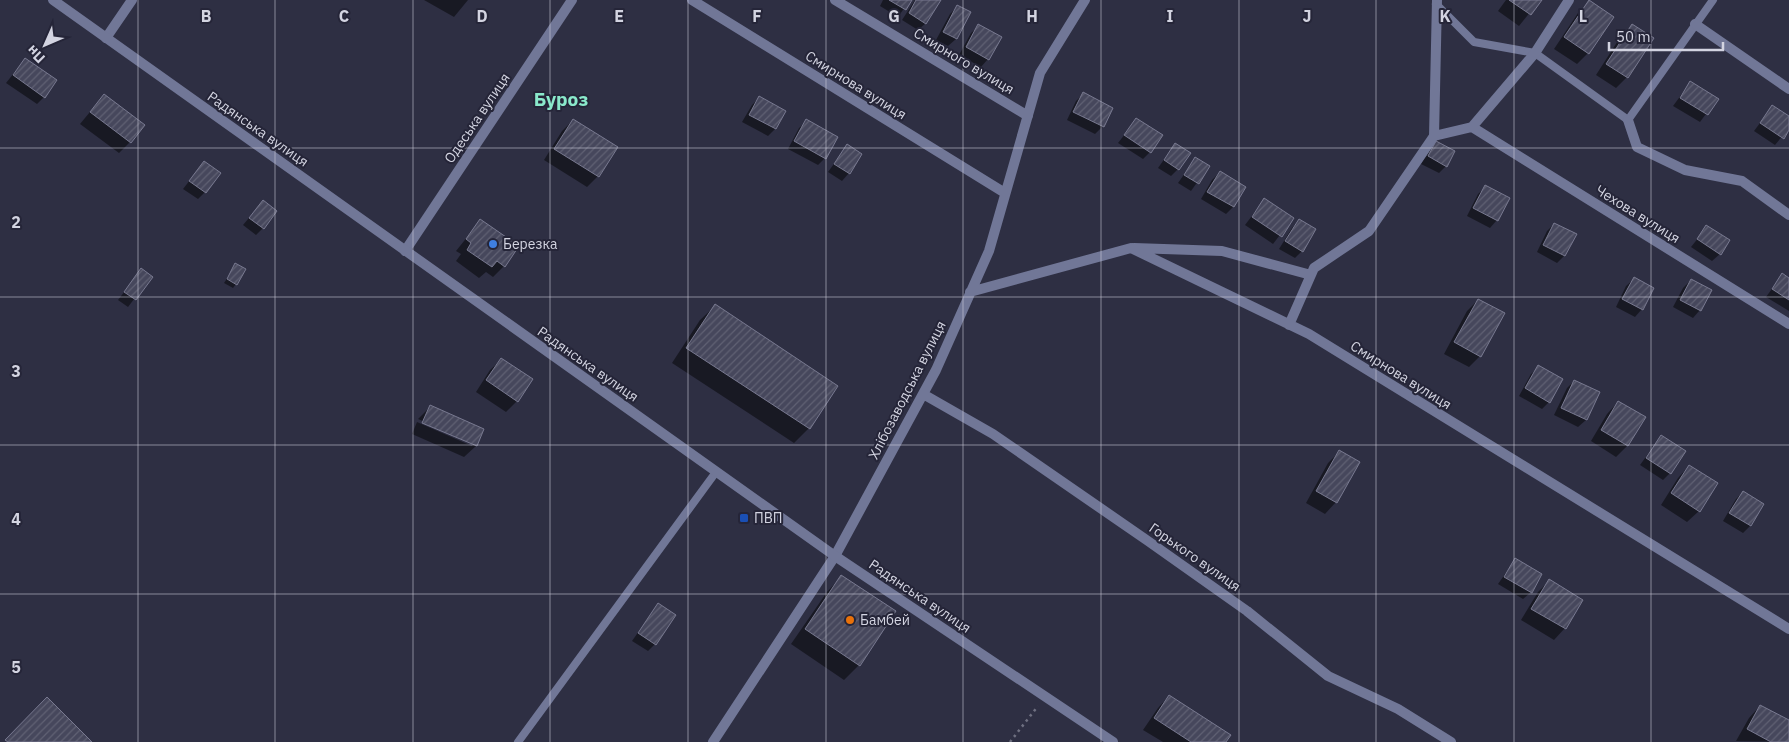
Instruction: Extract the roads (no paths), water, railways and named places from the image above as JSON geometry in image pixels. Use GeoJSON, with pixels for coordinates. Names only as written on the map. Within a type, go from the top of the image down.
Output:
{"type":"FeatureCollection","features":[{"type":"Feature","properties":{"kind":"street","name":"Радянська вулиця"},"geometry":{"type":"LineString","coordinates":[[53,0],[835,556],[1113,742]]}},
{"type":"Feature","properties":{"kind":"street"},"geometry":{"type":"LineString","coordinates":[[106,38],[132,0]]}},
{"type":"Feature","properties":{"kind":"street","name":"Одеська вулиця"},"geometry":{"type":"LineString","coordinates":[[405,251],[572,0]]}},
{"type":"Feature","properties":{"kind":"street","name":"Смирнова вулиця"},"geometry":{"type":"LineString","coordinates":[[692,0],[1005,194]]}},
{"type":"Feature","properties":{"kind":"street","name":"Смирного вулиця"},"geometry":{"type":"LineString","coordinates":[[835,0],[1028,116]]}},
{"type":"Feature","properties":{"kind":"street","name":"Хлібозаводська вулиця"},"geometry":{"type":"LineString","coordinates":[[714,742],[835,556],[923,394],[989,251],[1040,73],[1085,0]]}},
{"type":"Feature","properties":{"kind":"street"},"geometry":{"type":"LineString","coordinates":[[1434,136],[1472,127],[1535,54],[1569,0]]}},
{"type":"Feature","properties":{"kind":"street"},"geometry":{"type":"LineString","coordinates":[[1289,325],[1314,268],[1369,231],[1434,136],[1436,2]]}},
{"type":"Feature","properties":{"kind":"street"},"geometry":{"type":"LineString","coordinates":[[1695,24],[1789,89]]}},
{"type":"Feature","properties":{"kind":"street"},"geometry":{"type":"LineString","coordinates":[[1628,120],[1637,147],[1684,170],[1742,181],[1789,215]]}},
{"type":"Feature","properties":{"kind":"street","name":"Чехова вулиця"},"geometry":{"type":"LineString","coordinates":[[1472,127],[1789,324]]}},
{"type":"Feature","properties":{"kind":"street"},"geometry":{"type":"LineString","coordinates":[[970,292],[1130,248],[1222,252],[1311,276]]}},
{"type":"Feature","properties":{"kind":"street","name":"Смирнова вулиця"},"geometry":{"type":"LineString","coordinates":[[1130,248],[1309,334],[1789,628]]}},
{"type":"Feature","properties":{"kind":"street","name":"Горького вулиця"},"geometry":{"type":"LineString","coordinates":[[923,394],[993,434],[1148,541],[1247,611],[1328,676],[1398,709],[1451,742]]}},
{"type":"Feature","properties":{"kind":"lane"},"geometry":{"type":"LineString","coordinates":[[1436,2],[1474,42],[1535,54],[1628,120],[1712,0]]}},
{"type":"Feature","properties":{"kind":"lane"},"geometry":{"type":"LineString","coordinates":[[518,742],[716,472]]}},
{"type":"Feature","properties":{"kind":"place","name":"Березка"},"geometry":{"type":"Point","coordinates":[493,244]}},
{"type":"Feature","properties":{"kind":"place","name":"ПВП"},"geometry":{"type":"Point","coordinates":[744,518]}},
{"type":"Feature","properties":{"kind":"place","name":"Бамбей"},"geometry":{"type":"Point","coordinates":[850,620]}},
{"type":"Feature","properties":{"kind":"district","name":"Буроз"},"geometry":{"type":"Point","coordinates":[561,99]}}]}
